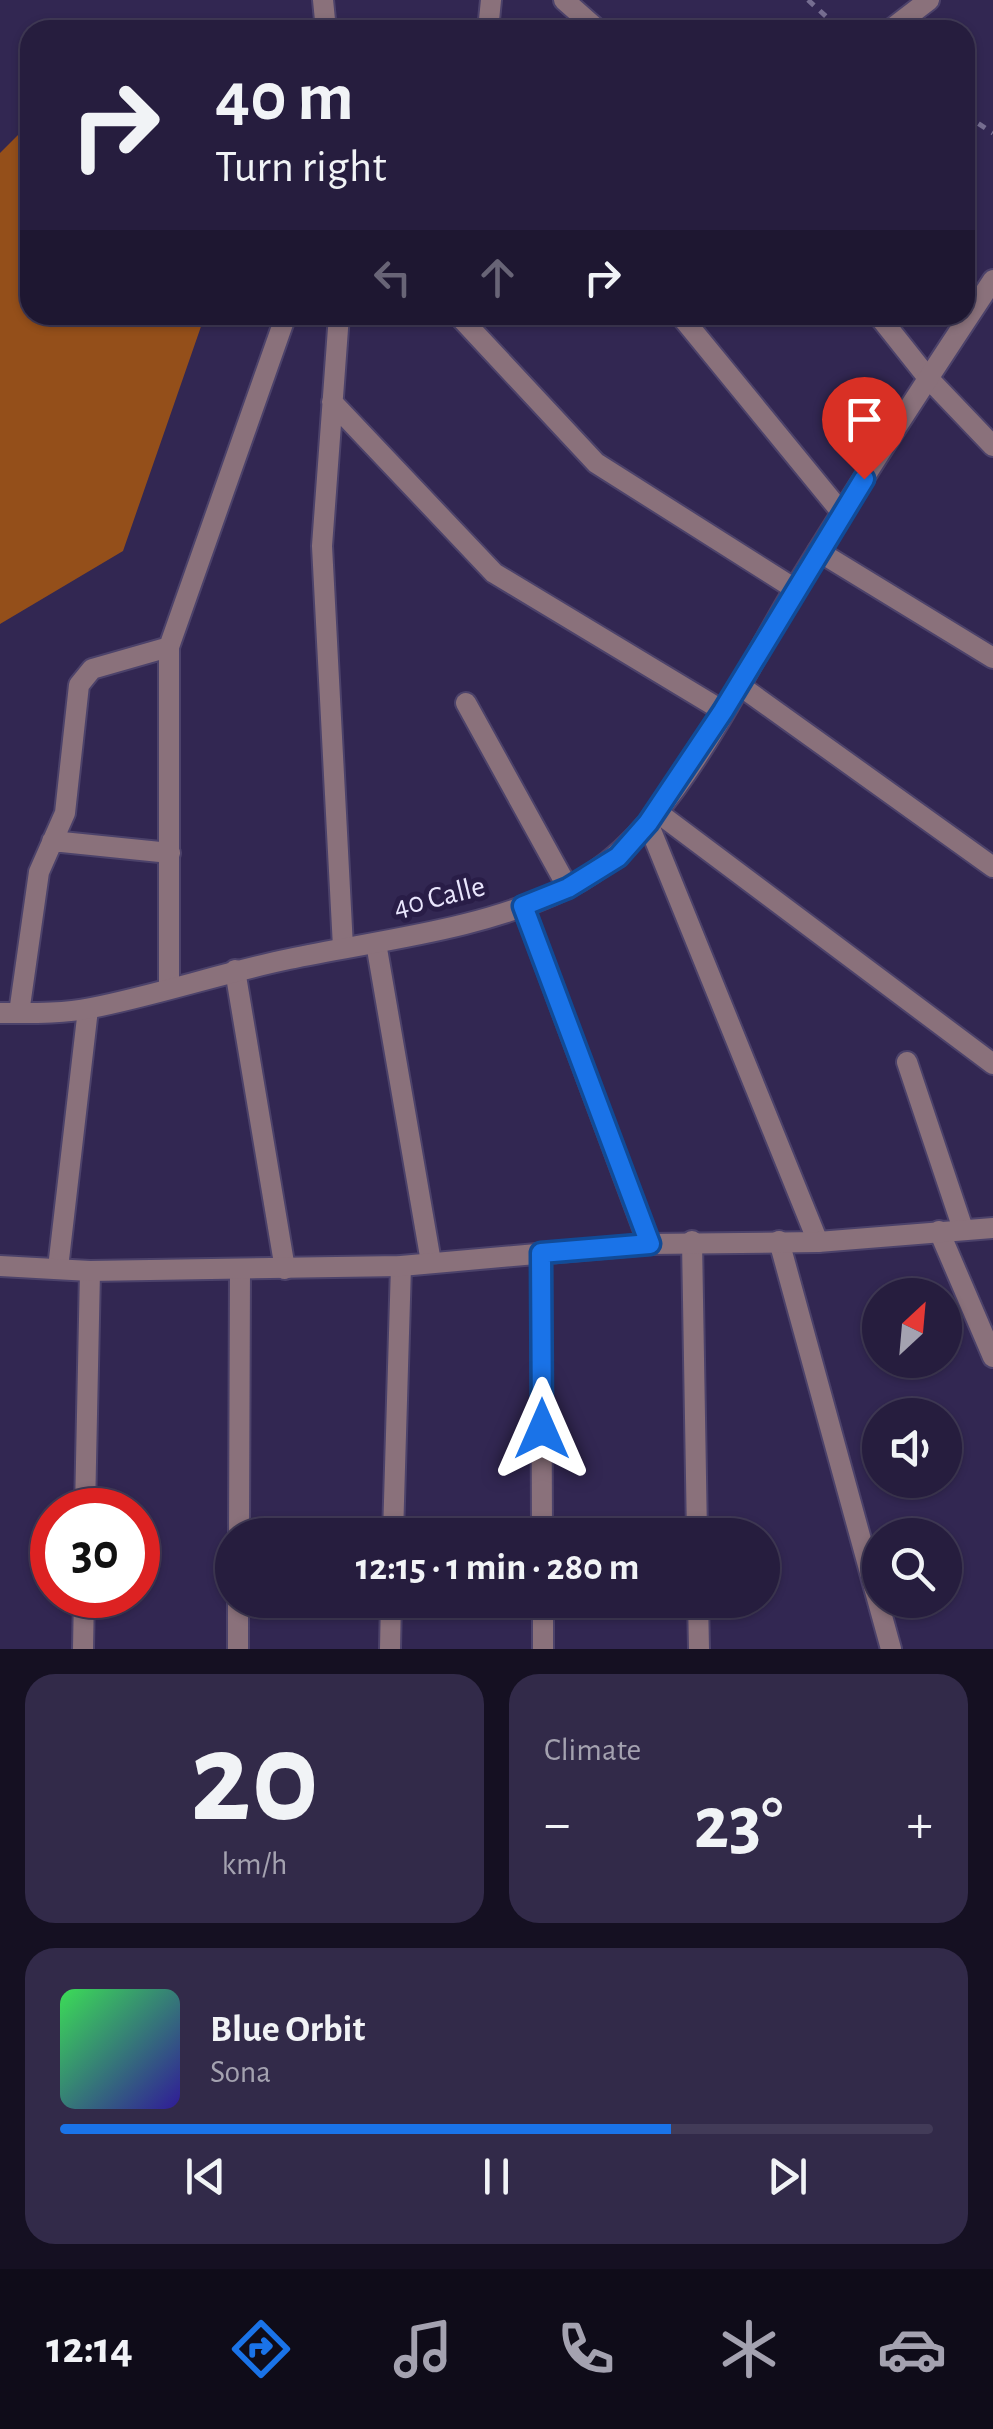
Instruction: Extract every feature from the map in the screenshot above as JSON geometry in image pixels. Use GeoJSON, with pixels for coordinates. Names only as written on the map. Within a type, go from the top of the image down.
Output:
{"type":"FeatureCollection","features":[{"type":"Feature","properties":{"kind":"street"},"geometry":{"type":"LineString","coordinates":[[564,0],[587,20]]}},
{"type":"Feature","properties":{"kind":"street"},"geometry":{"type":"LineString","coordinates":[[903,20],[929,0]]}},
{"type":"Feature","properties":{"kind":"street","name":"40 Calle"},"geometry":{"type":"LineString","coordinates":[[975,307],[993,280]]}},
{"type":"Feature","properties":{"kind":"street"},"geometry":{"type":"LineString","coordinates":[[169,987],[170,647],[283,325]]}},
{"type":"Feature","properties":{"kind":"street"},"geometry":{"type":"LineString","coordinates":[[337,325],[322,546],[343,948]]}},
{"type":"Feature","properties":{"kind":"street"},"geometry":{"type":"LineString","coordinates":[[467,325],[596,463],[794,589]]}},
{"type":"Feature","properties":{"kind":"street"},"geometry":{"type":"LineString","coordinates":[[688,325],[842,513]]}},
{"type":"Feature","properties":{"kind":"street"},"geometry":{"type":"LineString","coordinates":[[886,325],[928,378],[993,446]]}},
{"type":"Feature","properties":{"kind":"street","name":"40 Calle"},"geometry":{"type":"LineString","coordinates":[[10,1013],[88,1009],[235,970],[376,943],[523,906],[568,888],[618,857],[653,818],[723,711],[818,550],[963,325]]}},
{"type":"Feature","properties":{"kind":"street"},"geometry":{"type":"LineString","coordinates":[[332,402],[494,573],[723,711]]}},
{"type":"Feature","properties":{"kind":"street"},"geometry":{"type":"LineString","coordinates":[[818,550],[993,658]]}},
{"type":"Feature","properties":{"kind":"street"},"geometry":{"type":"LineString","coordinates":[[10,1013],[33,895],[65,813],[79,685],[92,669],[170,647]]}},
{"type":"Feature","properties":{"kind":"street"},"geometry":{"type":"LineString","coordinates":[[739,685],[993,867]]}},
{"type":"Feature","properties":{"kind":"street"},"geometry":{"type":"LineString","coordinates":[[466,703],[568,888]]}},
{"type":"Feature","properties":{"kind":"street"},"geometry":{"type":"LineString","coordinates":[[653,818],[993,1064]]}},
{"type":"Feature","properties":{"kind":"street"},"geometry":{"type":"LineString","coordinates":[[653,818],[818,1242]]}},
{"type":"Feature","properties":{"kind":"street"},"geometry":{"type":"LineString","coordinates":[[52,841],[170,853]]}},
{"type":"Feature","properties":{"kind":"street"},"geometry":{"type":"LineString","coordinates":[[523,906],[650,1244]]}},
{"type":"Feature","properties":{"kind":"street"},"geometry":{"type":"LineString","coordinates":[[376,943],[431,1262]]}},
{"type":"Feature","properties":{"kind":"street"},"geometry":{"type":"LineString","coordinates":[[235,970],[285,1268]]}},
{"type":"Feature","properties":{"kind":"street"},"geometry":{"type":"LineString","coordinates":[[58,1268],[88,1009]]}},
{"type":"Feature","properties":{"kind":"street"},"geometry":{"type":"LineString","coordinates":[[907,1062],[963,1230]]}},
{"type":"Feature","properties":{"kind":"street"},"geometry":{"type":"LineString","coordinates":[[0,1266],[90,1271],[402,1266],[650,1244],[818,1242],[993,1228]]}},
{"type":"Feature","properties":{"kind":"street"},"geometry":{"type":"LineString","coordinates":[[939,1230],[993,1357]]}},
{"type":"Feature","properties":{"kind":"street"},"geometry":{"type":"LineString","coordinates":[[780,1241],[891,1649]]}},
{"type":"Feature","properties":{"kind":"street"},"geometry":{"type":"LineString","coordinates":[[692,1242],[697,1518]]}},
{"type":"Feature","properties":{"kind":"street"},"geometry":{"type":"LineString","coordinates":[[541,1253],[542,1518]]}},
{"type":"Feature","properties":{"kind":"street"},"geometry":{"type":"LineString","coordinates":[[394,1518],[402,1266]]}},
{"type":"Feature","properties":{"kind":"street"},"geometry":{"type":"LineString","coordinates":[[238,1518],[240,1269]]}},
{"type":"Feature","properties":{"kind":"street"},"geometry":{"type":"LineString","coordinates":[[85,1488],[90,1271]]}},
{"type":"Feature","properties":{"kind":"street"},"geometry":{"type":"LineString","coordinates":[[82,1649],[83,1618]]}},
{"type":"Feature","properties":{"kind":"street"},"geometry":{"type":"LineString","coordinates":[[238,1618],[238,1649]]}},
{"type":"Feature","properties":{"kind":"street"},"geometry":{"type":"LineString","coordinates":[[390,1649],[391,1618]]}},
{"type":"Feature","properties":{"kind":"street"},"geometry":{"type":"LineString","coordinates":[[543,1618],[543,1649]]}},
{"type":"Feature","properties":{"kind":"street"},"geometry":{"type":"LineString","coordinates":[[698,1618],[699,1649]]}},
{"type":"Feature","properties":{"kind":"path"},"geometry":{"type":"LineString","coordinates":[[808,0],[831,20]]}},
{"type":"Feature","properties":{"kind":"shaded area"},"geometry":{"type":"Polygon","coordinates":[[[20,133],[20,325],[202,325],[123,551],[0,624],[0,153],[20,133]]]}},
{"type":"Feature","properties":{"kind":"route"},"geometry":{"type":"LineString","coordinates":[[542,1429],[541,1253],[650,1244],[523,906],[568,888],[618,857],[648,823],[723,711],[864,479]]}}]}
